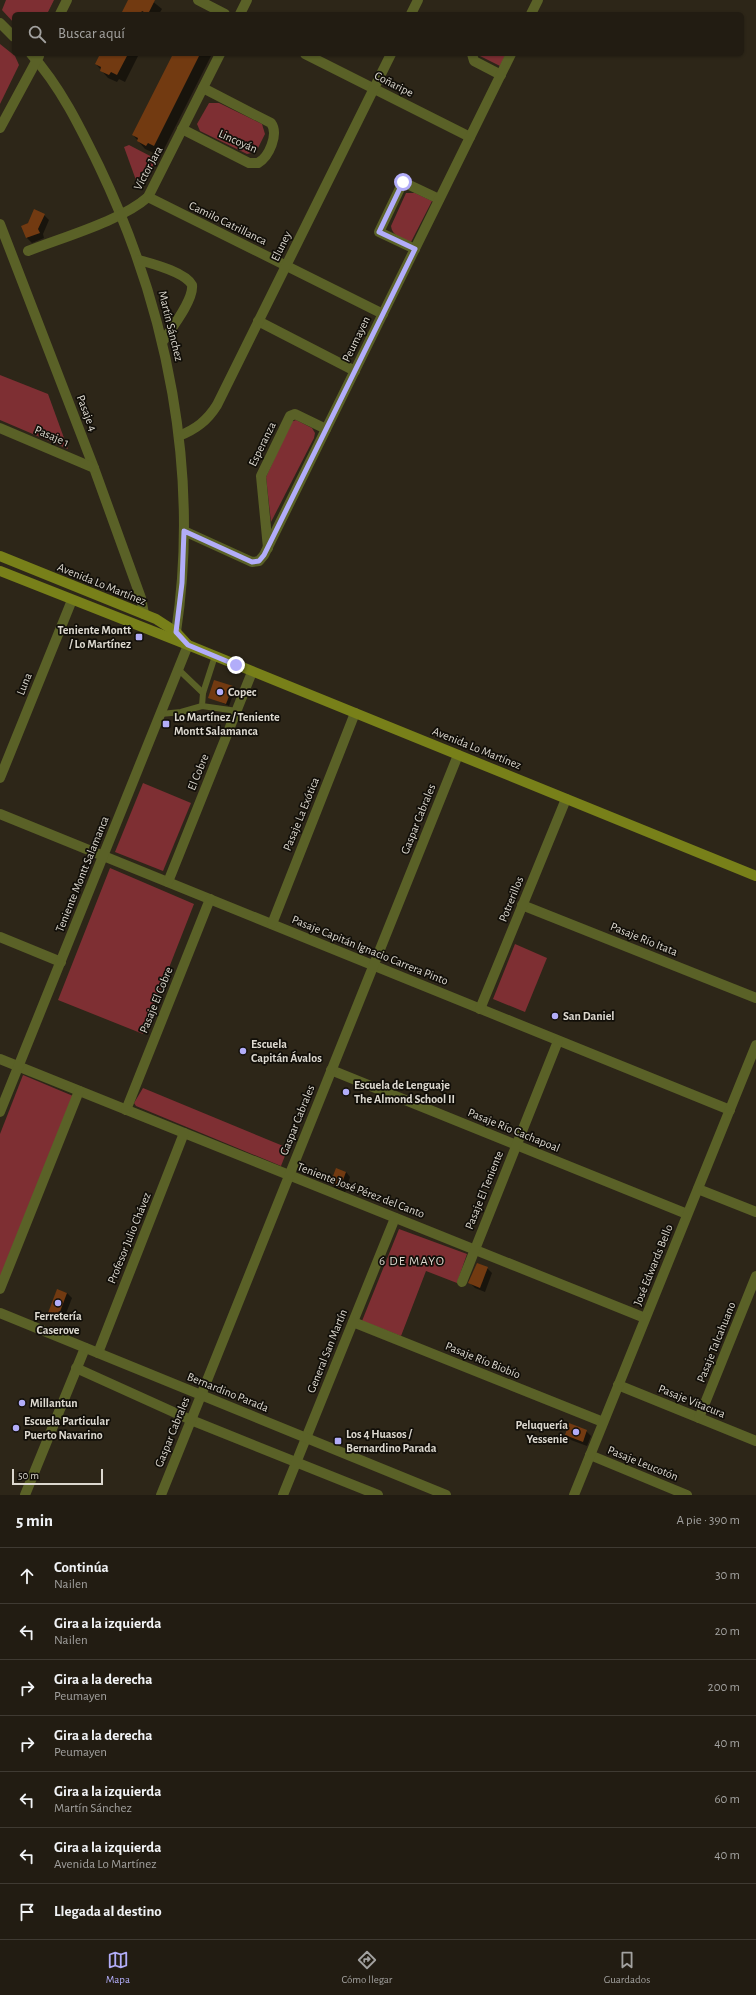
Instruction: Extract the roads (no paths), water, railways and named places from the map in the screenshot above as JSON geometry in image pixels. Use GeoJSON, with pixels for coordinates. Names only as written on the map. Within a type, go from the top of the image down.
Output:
{"type":"FeatureCollection","features":[{"type":"Feature","properties":{"kind":"main road","name":"Avenida Lo Martínez"},"geometry":{"type":"LineString","coordinates":[[0,556],[144,614],[176,632],[188,645]]}},
{"type":"Feature","properties":{"kind":"main road","name":"Avenida Lo Martínez"},"geometry":{"type":"LineString","coordinates":[[0,571],[188,645],[756,876]]}},
{"type":"Feature","properties":{"kind":"street"},"geometry":{"type":"LineString","coordinates":[[61,12],[67,0]]}},
{"type":"Feature","properties":{"kind":"street"},"geometry":{"type":"LineString","coordinates":[[198,0],[221,12]]}},
{"type":"Feature","properties":{"kind":"street"},"geometry":{"type":"LineString","coordinates":[[241,12],[247,0]]}},
{"type":"Feature","properties":{"kind":"street"},"geometry":{"type":"LineString","coordinates":[[412,12],[418,0]]}},
{"type":"Feature","properties":{"kind":"street"},"geometry":{"type":"LineString","coordinates":[[532,12],[538,0]]}},
{"type":"Feature","properties":{"kind":"street"},"geometry":{"type":"LineString","coordinates":[[0,23],[12,35]]}},
{"type":"Feature","properties":{"kind":"street"},"geometry":{"type":"LineString","coordinates":[[0,128],[35,56]]}},
{"type":"Feature","properties":{"kind":"street","name":"Martín Sánchez"},"geometry":{"type":"LineString","coordinates":[[35,56],[53,81],[82,132],[121,215],[139,260],[163,341],[179,436],[184,499],[182,583],[176,632]]}},
{"type":"Feature","properties":{"kind":"street","name":"Víctor Jara"},"geometry":{"type":"LineString","coordinates":[[28,251],[121,215],[140,204],[148,197],[219,56]]}},
{"type":"Feature","properties":{"kind":"street","name":"Coñaripe"},"geometry":{"type":"LineString","coordinates":[[309,56],[470,137]]}},
{"type":"Feature","properties":{"kind":"street","name":"Eluney"},"geometry":{"type":"LineString","coordinates":[[179,436],[194,430],[204,422],[214,409],[390,56]]}},
{"type":"Feature","properties":{"kind":"street"},"geometry":{"type":"LineString","coordinates":[[473,56],[474,61],[501,75]]}},
{"type":"Feature","properties":{"kind":"street","name":"Peumayen"},"geometry":{"type":"LineString","coordinates":[[184,531],[252,562],[259,561],[268,548],[510,56]]}},
{"type":"Feature","properties":{"kind":"street","name":"Lincoyán"},"geometry":{"type":"LineString","coordinates":[[182,129],[250,164],[258,163],[265,156],[274,137],[274,129],[271,123],[203,88]]}},
{"type":"Feature","properties":{"kind":"street"},"geometry":{"type":"LineString","coordinates":[[415,249],[379,232],[403,182],[440,200]]}},
{"type":"Feature","properties":{"kind":"street","name":"Camilo Catrillanca"},"geometry":{"type":"LineString","coordinates":[[148,197],[383,314]]}},
{"type":"Feature","properties":{"kind":"street","name":"Pasaje 4"},"geometry":{"type":"LineString","coordinates":[[0,224],[94,468],[141,598],[144,614]]}},
{"type":"Feature","properties":{"kind":"street"},"geometry":{"type":"LineString","coordinates":[[139,260],[171,270],[188,279],[192,285],[191,294],[183,310],[163,341]]}},
{"type":"Feature","properties":{"kind":"street"},"geometry":{"type":"LineString","coordinates":[[258,321],[355,372]]}},
{"type":"Feature","properties":{"kind":"street","name":"Esperanza"},"geometry":{"type":"LineString","coordinates":[[268,548],[261,476],[287,422],[290,416],[295,414],[326,430]]}},
{"type":"Feature","properties":{"kind":"street","name":"Pasaje 1"},"geometry":{"type":"LineString","coordinates":[[0,428],[94,468]]}},
{"type":"Feature","properties":{"kind":"street","name":"Luna"},"geometry":{"type":"LineString","coordinates":[[0,778],[72,600]]}},
{"type":"Feature","properties":{"kind":"street","name":"Teniente Montt Salamanca"},"geometry":{"type":"LineString","coordinates":[[0,1112],[188,645]]}},
{"type":"Feature","properties":{"kind":"street","name":"El Cobre"},"geometry":{"type":"LineString","coordinates":[[168,882],[252,672]]}},
{"type":"Feature","properties":{"kind":"street","name":"Pasaje La Exótica"},"geometry":{"type":"LineString","coordinates":[[272,924],[355,713]]}},
{"type":"Feature","properties":{"kind":"street","name":"Gaspar Cabrales"},"geometry":{"type":"LineString","coordinates":[[161,1495],[458,755]]}},
{"type":"Feature","properties":{"kind":"street","name":"Potrerillos"},"geometry":{"type":"LineString","coordinates":[[480,1009],[566,799]]}},
{"type":"Feature","properties":{"kind":"street","name":"Pasaje Capitán Ignacio Carrera Pinto"},"geometry":{"type":"LineString","coordinates":[[0,814],[730,1110]]}},
{"type":"Feature","properties":{"kind":"street","name":"Pasaje El Cobre"},"geometry":{"type":"LineString","coordinates":[[126,1110],[210,899]]}},
{"type":"Feature","properties":{"kind":"street","name":"Pasaje Río Itata"},"geometry":{"type":"LineString","coordinates":[[522,905],[756,998]]}},
{"type":"Feature","properties":{"kind":"street"},"geometry":{"type":"LineString","coordinates":[[0,937],[61,962]]}},
{"type":"Feature","properties":{"kind":"street","name":"Pasaje El Teniente"},"geometry":{"type":"LineString","coordinates":[[462,1282],[558,1041]]}},
{"type":"Feature","properties":{"kind":"street","name":"José Edwards Bello"},"geometry":{"type":"LineString","coordinates":[[574,1495],[755,1050]]}},
{"type":"Feature","properties":{"kind":"street","name":"Teniente José Pérez del Canto"},"geometry":{"type":"LineString","coordinates":[[0,1059],[645,1318]]}},
{"type":"Feature","properties":{"kind":"street","name":"Pasaje Río Cachapoal"},"geometry":{"type":"LineString","coordinates":[[332,1070],[688,1214]]}},
{"type":"Feature","properties":{"kind":"street"},"geometry":{"type":"LineString","coordinates":[[0,1289],[79,1091]]}},
{"type":"Feature","properties":{"kind":"street","name":"Profesor Julio Chávez"},"geometry":{"type":"LineString","coordinates":[[98,1353],[184,1133]]}},
{"type":"Feature","properties":{"kind":"street"},"geometry":{"type":"LineString","coordinates":[[698,1188],[756,1212]]}},
{"type":"Feature","properties":{"kind":"street","name":"General San Martín"},"geometry":{"type":"LineString","coordinates":[[283,1495],[395,1218]]}},
{"type":"Feature","properties":{"kind":"street","name":"Pasaje Talcahuano"},"geometry":{"type":"LineString","coordinates":[[699,1418],[756,1276]]}},
{"type":"Feature","properties":{"kind":"street","name":"Bernardino Parada"},"geometry":{"type":"LineString","coordinates":[[0,1313],[446,1495]]}},
{"type":"Feature","properties":{"kind":"street","name":"Pasaje Río Biobío"},"geometry":{"type":"LineString","coordinates":[[353,1322],[603,1422]]}},
{"type":"Feature","properties":{"kind":"street"},"geometry":{"type":"LineString","coordinates":[[25,1495],[84,1348]]}},
{"type":"Feature","properties":{"kind":"street"},"geometry":{"type":"LineString","coordinates":[[76,1368],[191,1420],[378,1495]]}},
{"type":"Feature","properties":{"kind":"street","name":"Pasaje Vitacura"},"geometry":{"type":"LineString","coordinates":[[618,1385],[756,1441]]}},
{"type":"Feature","properties":{"kind":"street","name":"Pasaje Leucotón"},"geometry":{"type":"LineString","coordinates":[[590,1455],[688,1495]]}},
{"type":"Feature","properties":{"kind":"lane"},"geometry":{"type":"LineString","coordinates":[[202,706],[203,693],[215,656]]}},
{"type":"Feature","properties":{"kind":"lane"},"geometry":{"type":"LineString","coordinates":[[178,669],[203,693]]}},
{"type":"Feature","properties":{"kind":"lane"},"geometry":{"type":"LineString","coordinates":[[160,714],[181,712],[202,706],[237,711]]}},
{"type":"Feature","properties":{"kind":"place","name":"Teniente Montt / Lo Martínez"},"geometry":{"type":"Point","coordinates":[139,637]}},
{"type":"Feature","properties":{"kind":"place","name":"Copec"},"geometry":{"type":"Point","coordinates":[220,692]}},
{"type":"Feature","properties":{"kind":"place","name":"Lo Martínez / Teniente Montt Salamanca"},"geometry":{"type":"Point","coordinates":[166,724]}},
{"type":"Feature","properties":{"kind":"place","name":"San Daniel"},"geometry":{"type":"Point","coordinates":[555,1016]}},
{"type":"Feature","properties":{"kind":"place","name":"Escuela Capitán Ávalos"},"geometry":{"type":"Point","coordinates":[243,1051]}},
{"type":"Feature","properties":{"kind":"place","name":"Escuela de Lenguaje The Almond School II"},"geometry":{"type":"Point","coordinates":[346,1092]}},
{"type":"Feature","properties":{"kind":"place","name":"Ferretería Caserove"},"geometry":{"type":"Point","coordinates":[58,1303]}},
{"type":"Feature","properties":{"kind":"place","name":"Millantun"},"geometry":{"type":"Point","coordinates":[22,1403]}},
{"type":"Feature","properties":{"kind":"place","name":"Escuela Particular Puerto Navarino"},"geometry":{"type":"Point","coordinates":[16,1428]}},
{"type":"Feature","properties":{"kind":"place","name":"Peluquería Yessenie"},"geometry":{"type":"Point","coordinates":[576,1432]}},
{"type":"Feature","properties":{"kind":"place","name":"Los 4 Huasos / Bernardino Parada"},"geometry":{"type":"Point","coordinates":[338,1441]}},
{"type":"Feature","properties":{"kind":"district","name":"6 DE MAYO"},"geometry":{"type":"Point","coordinates":[412,1261]}}]}
